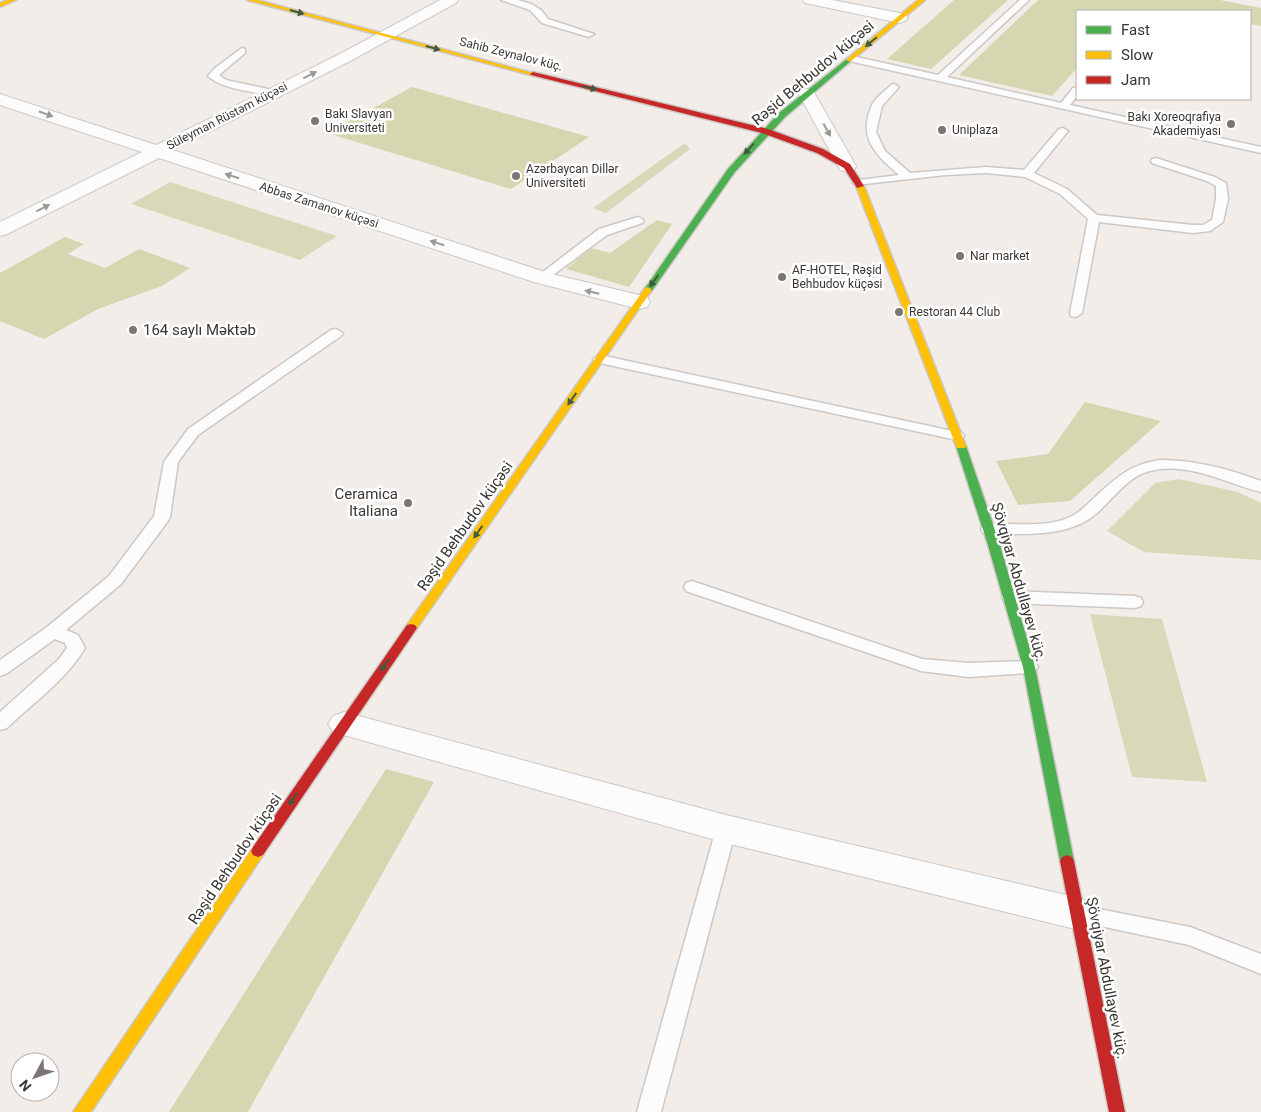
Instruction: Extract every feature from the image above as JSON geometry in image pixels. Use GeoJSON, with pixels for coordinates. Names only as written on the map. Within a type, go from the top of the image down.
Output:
{"type":"FeatureCollection","features":[{"type":"Feature","properties":{"kind":"street"},"geometry":{"type":"LineString","coordinates":[[0,5],[13,0]]}},
{"type":"Feature","properties":{"kind":"street","name":"Sahib Zeynalov küç."},"geometry":{"type":"LineString","coordinates":[[250,0],[765,131]]}},
{"type":"Feature","properties":{"kind":"street","name":"Süleyman Rüstəm küçəsi"},"geometry":{"type":"LineString","coordinates":[[0,230],[386,36],[452,0]]}},
{"type":"Feature","properties":{"kind":"street"},"geometry":{"type":"LineString","coordinates":[[810,0],[900,18]]}},
{"type":"Feature","properties":{"kind":"street","name":"Rəşid Behbudov küçəsi"},"geometry":{"type":"LineString","coordinates":[[81,1112],[344,724],[731,171],[765,131],[807,94],[922,0]]}},
{"type":"Feature","properties":{"kind":"street"},"geometry":{"type":"LineString","coordinates":[[807,94],[847,166]]}},
{"type":"Feature","properties":{"kind":"street","name":"Abbas Zamanov küçəsi"},"geometry":{"type":"LineString","coordinates":[[0,99],[541,278],[639,302]]}},
{"type":"Feature","properties":{"kind":"street","name":"Şövqiyar Abdullayev küç."},"geometry":{"type":"LineString","coordinates":[[765,131],[820,150],[847,166],[860,183],[957,436],[989,529],[1029,668],[1117,1112]]}},
{"type":"Feature","properties":{"kind":"street"},"geometry":{"type":"LineString","coordinates":[[344,724],[726,830],[1079,914]]}},
{"type":"Feature","properties":{"kind":"lane"},"geometry":{"type":"LineString","coordinates":[[505,0],[524,4],[540,12],[545,21],[589,34]]}},
{"type":"Feature","properties":{"kind":"lane"},"geometry":{"type":"LineString","coordinates":[[939,78],[1025,0]]}},
{"type":"Feature","properties":{"kind":"lane"},"geometry":{"type":"LineString","coordinates":[[242,51],[213,76],[223,82],[273,93]]}},
{"type":"Feature","properties":{"kind":"lane"},"geometry":{"type":"LineString","coordinates":[[852,59],[1261,150]]}},
{"type":"Feature","properties":{"kind":"lane"},"geometry":{"type":"LineString","coordinates":[[894,87],[877,105],[871,132],[880,152],[908,178]]}},
{"type":"Feature","properties":{"kind":"lane"},"geometry":{"type":"LineString","coordinates":[[1064,106],[1076,91]]}},
{"type":"Feature","properties":{"kind":"lane"},"geometry":{"type":"LineString","coordinates":[[1027,174],[1063,131]]}},
{"type":"Feature","properties":{"kind":"lane"},"geometry":{"type":"LineString","coordinates":[[860,183],[946,172],[986,170],[1027,174],[1061,188],[1081,204],[1094,218],[1193,230],[1206,228],[1217,222],[1222,199],[1222,185],[1211,179],[1156,161]]}},
{"type":"Feature","properties":{"kind":"lane"},"geometry":{"type":"LineString","coordinates":[[1076,313],[1094,218]]}},
{"type":"Feature","properties":{"kind":"lane"},"geometry":{"type":"LineString","coordinates":[[541,278],[603,232],[638,221]]}},
{"type":"Feature","properties":{"kind":"lane"},"geometry":{"type":"LineString","coordinates":[[0,669],[54,631],[115,580],[162,516],[171,462],[193,432],[336,333]]}},
{"type":"Feature","properties":{"kind":"lane"},"geometry":{"type":"LineString","coordinates":[[600,359],[957,436]]}},
{"type":"Feature","properties":{"kind":"lane"},"geometry":{"type":"LineString","coordinates":[[989,529],[1056,526],[1076,520],[1133,472],[1151,464],[1209,470],[1234,476],[1261,487]]}},
{"type":"Feature","properties":{"kind":"lane"},"geometry":{"type":"LineString","coordinates":[[692,587],[921,665],[969,670],[1029,668]]}},
{"type":"Feature","properties":{"kind":"lane"},"geometry":{"type":"LineString","coordinates":[[1010,598],[1135,602]]}},
{"type":"Feature","properties":{"kind":"lane"},"geometry":{"type":"LineString","coordinates":[[0,723],[65,664],[76,648],[72,639],[54,631]]}},
{"type":"Feature","properties":{"kind":"lane"},"geometry":{"type":"LineString","coordinates":[[649,1112],[726,830]]}},
{"type":"Feature","properties":{"kind":"lane"},"geometry":{"type":"LineString","coordinates":[[1079,914],[1190,936],[1261,964]]}},
{"type":"Feature","properties":{"kind":"green space"},"geometry":{"type":"Polygon","coordinates":[[[954,0],[1008,0],[931,69],[887,59],[954,0]]]}},
{"type":"Feature","properties":{"kind":"green space"},"geometry":{"type":"Polygon","coordinates":[[[1038,0],[1220,0],[1261,8],[1261,26],[1251,24],[1251,10],[1076,10],[1076,69],[1052,96],[959,75],[1038,0]]]}},
{"type":"Feature","properties":{"kind":"green space"},"geometry":{"type":"Polygon","coordinates":[[[412,87],[589,137],[511,189],[327,133],[412,87]]]}},
{"type":"Feature","properties":{"kind":"green space"},"geometry":{"type":"Polygon","coordinates":[[[685,143],[690,149],[606,213],[593,208],[685,143]]]}},
{"type":"Feature","properties":{"kind":"green space"},"geometry":{"type":"Polygon","coordinates":[[[170,182],[337,236],[300,260],[131,204],[170,182]]]}},
{"type":"Feature","properties":{"kind":"green space"},"geometry":{"type":"Polygon","coordinates":[[[657,220],[672,224],[629,287],[566,269],[591,248],[610,253],[657,220]]]}},
{"type":"Feature","properties":{"kind":"green space"},"geometry":{"type":"Polygon","coordinates":[[[65,237],[84,244],[68,254],[105,268],[139,249],[190,268],[162,286],[98,309],[44,339],[0,321],[0,273],[65,237]]]}},
{"type":"Feature","properties":{"kind":"green space"},"geometry":{"type":"Polygon","coordinates":[[[1085,402],[1161,421],[1070,501],[1018,505],[996,461],[1048,454],[1085,402]]]}},
{"type":"Feature","properties":{"kind":"green space"},"geometry":{"type":"Polygon","coordinates":[[[1179,479],[1238,492],[1261,503],[1261,560],[1144,552],[1107,531],[1155,483],[1179,479]]]}},
{"type":"Feature","properties":{"kind":"green space"},"geometry":{"type":"Polygon","coordinates":[[[1090,614],[1162,619],[1207,782],[1132,777],[1090,614]]]}},
{"type":"Feature","properties":{"kind":"green space"},"geometry":{"type":"Polygon","coordinates":[[[386,769],[434,782],[248,1112],[169,1112],[386,769]]]}},
{"type":"Feature","properties":{"kind":"traffic: fast"},"geometry":{"type":"LineString","coordinates":[[648,290],[731,171],[782,115],[849,60]]}},
{"type":"Feature","properties":{"kind":"traffic: fast"},"geometry":{"type":"LineString","coordinates":[[961,446],[994,545],[1029,667],[1067,861]]}},
{"type":"Feature","properties":{"kind":"traffic: slow"},"geometry":{"type":"LineString","coordinates":[[0,5],[13,0]]}},
{"type":"Feature","properties":{"kind":"traffic: slow"},"geometry":{"type":"LineString","coordinates":[[250,0],[533,74]]}},
{"type":"Feature","properties":{"kind":"traffic: slow"},"geometry":{"type":"LineString","coordinates":[[849,60],[922,0]]}},
{"type":"Feature","properties":{"kind":"traffic: slow"},"geometry":{"type":"LineString","coordinates":[[860,186],[961,446]]}},
{"type":"Feature","properties":{"kind":"traffic: slow"},"geometry":{"type":"LineString","coordinates":[[411,628],[648,290]]}},
{"type":"Feature","properties":{"kind":"traffic: slow"},"geometry":{"type":"LineString","coordinates":[[81,1112],[258,851]]}},
{"type":"Feature","properties":{"kind":"traffic: jam"},"geometry":{"type":"LineString","coordinates":[[533,74],[765,131],[820,151],[847,166],[860,186]]}},
{"type":"Feature","properties":{"kind":"traffic: jam"},"geometry":{"type":"LineString","coordinates":[[258,851],[411,628]]}},
{"type":"Feature","properties":{"kind":"traffic: jam"},"geometry":{"type":"LineString","coordinates":[[1067,861],[1117,1112]]}},
{"type":"Feature","properties":{"kind":"place","name":"Bakı Slavyan Universiteti"},"geometry":{"type":"Point","coordinates":[315,121]}},
{"type":"Feature","properties":{"kind":"place","name":"Bakı Xoreoqrafiya Akademiyası"},"geometry":{"type":"Point","coordinates":[1231,124]}},
{"type":"Feature","properties":{"kind":"place","name":"Uniplaza"},"geometry":{"type":"Point","coordinates":[942,130]}},
{"type":"Feature","properties":{"kind":"place","name":"Azərbaycan Dillər Universiteti"},"geometry":{"type":"Point","coordinates":[516,176]}},
{"type":"Feature","properties":{"kind":"place","name":"Nar market"},"geometry":{"type":"Point","coordinates":[960,256]}},
{"type":"Feature","properties":{"kind":"place","name":"AF-HOTEL, Rəşid Behbudov küçəsi"},"geometry":{"type":"Point","coordinates":[782,277]}},
{"type":"Feature","properties":{"kind":"place","name":"Restoran 44 Club"},"geometry":{"type":"Point","coordinates":[899,312]}},
{"type":"Feature","properties":{"kind":"place","name":"164 saylı Məktəb"},"geometry":{"type":"Point","coordinates":[133,330]}},
{"type":"Feature","properties":{"kind":"place","name":"Ceramica Italiana"},"geometry":{"type":"Point","coordinates":[408,503]}}]}
